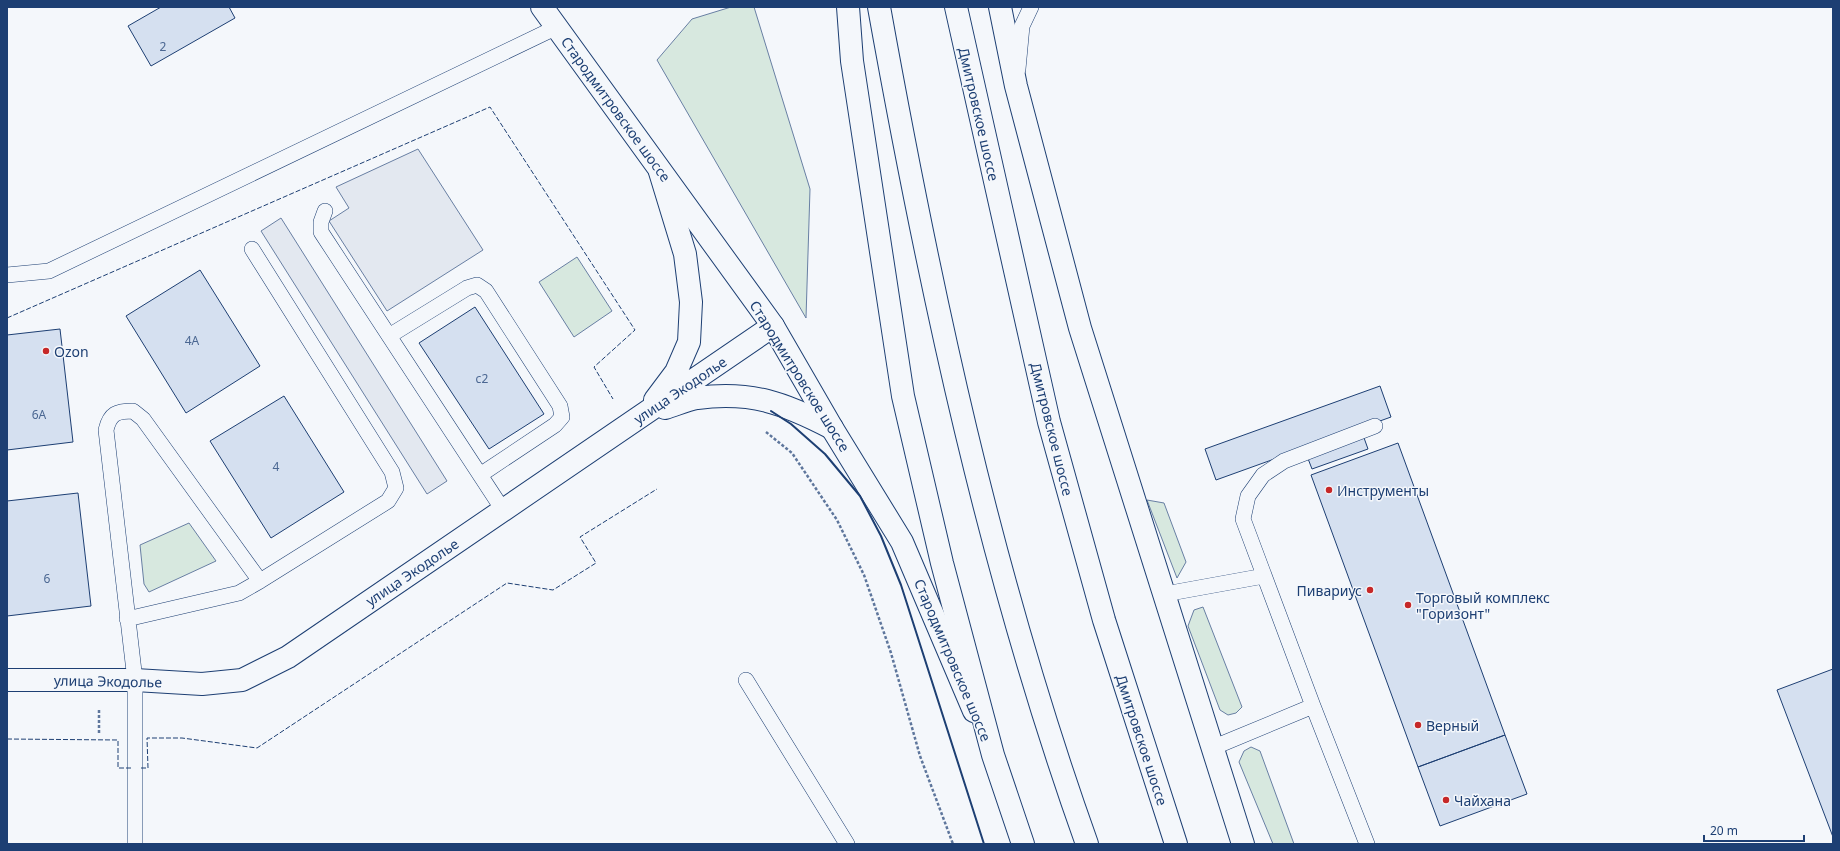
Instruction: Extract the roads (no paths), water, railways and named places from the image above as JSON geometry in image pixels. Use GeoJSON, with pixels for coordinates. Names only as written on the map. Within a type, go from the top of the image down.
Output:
{"type":"FeatureCollection","features":[{"type":"Feature","properties":{"kind":"main road","name":"Стародмитровское шоссе"},"geometry":{"type":"LineString","coordinates":[[542,7],[773,326],[832,428],[902,542],[992,755]]}},
{"type":"Feature","properties":{"kind":"main road"},"geometry":{"type":"LineString","coordinates":[[848,7],[852,62],[903,396],[942,563],[992,755],[1023,844]]}},
{"type":"Feature","properties":{"kind":"main road"},"geometry":{"type":"LineString","coordinates":[[879,7],[927,259],[972,455],[1022,645],[1086,844]]}},
{"type":"Feature","properties":{"kind":"main road","name":"Дмитровское шоссе"},"geometry":{"type":"LineString","coordinates":[[956,7],[1048,422],[1104,620],[1176,844]]}},
{"type":"Feature","properties":{"kind":"main road"},"geometry":{"type":"LineString","coordinates":[[1000,7],[1016,86],[1080,328],[1243,844]]}},
{"type":"Feature","properties":{"kind":"main road"},"geometry":{"type":"LineString","coordinates":[[643,415],[676,372],[689,342],[691,302],[685,254],[659,167]]}},
{"type":"Feature","properties":{"kind":"main road","name":"улица Экодолье"},"geometry":{"type":"LineString","coordinates":[[7,680],[135,680],[202,684],[242,680],[288,657],[773,326]]}},
{"type":"Feature","properties":{"kind":"main road"},"geometry":{"type":"LineString","coordinates":[[643,415],[696,398],[735,395],[772,401],[805,414],[832,428]]}},
{"type":"Feature","properties":{"kind":"lane"},"geometry":{"type":"LineString","coordinates":[[1016,86],[1022,26],[1031,7]]}},
{"type":"Feature","properties":{"kind":"lane"},"geometry":{"type":"LineString","coordinates":[[7,275],[49,271],[557,27]]}},
{"type":"Feature","properties":{"kind":"lane"},"geometry":{"type":"LineString","coordinates":[[325,211],[320,222],[321,232],[503,510]]}},
{"type":"Feature","properties":{"kind":"lane"},"geometry":{"type":"LineString","coordinates":[[127,620],[239,594],[388,501],[396,488],[392,472],[252,249]]}},
{"type":"Feature","properties":{"kind":"lane"},"geometry":{"type":"LineString","coordinates":[[389,336],[467,288],[477,285],[486,291],[560,406],[562,417],[555,425],[480,475]]}},
{"type":"Feature","properties":{"kind":"lane"},"geometry":{"type":"LineString","coordinates":[[136,844],[135,680],[106,430],[109,420],[119,411],[133,411],[143,419],[260,581]]}},
{"type":"Feature","properties":{"kind":"lane"},"geometry":{"type":"LineString","coordinates":[[1367,844],[1313,706],[1243,519],[1248,496],[1263,475],[1284,461],[1375,426]]}},
{"type":"Feature","properties":{"kind":"lane"},"geometry":{"type":"LineString","coordinates":[[1165,594],[1264,576]]}},
{"type":"Feature","properties":{"kind":"lane"},"geometry":{"type":"LineString","coordinates":[[746,680],[847,844]]}},
{"type":"Feature","properties":{"kind":"lane"},"geometry":{"type":"LineString","coordinates":[[1212,748],[1313,706]]}},
{"type":"Feature","properties":{"kind":"place","name":"Ozon"},"geometry":{"type":"Point","coordinates":[46,351]}},
{"type":"Feature","properties":{"kind":"place","name":"Инструменты"},"geometry":{"type":"Point","coordinates":[1329,490]}},
{"type":"Feature","properties":{"kind":"place","name":"Пивариус"},"geometry":{"type":"Point","coordinates":[1370,590]}},
{"type":"Feature","properties":{"kind":"place","name":"Торговый комплекс \"Горизонт\""},"geometry":{"type":"Point","coordinates":[1408,605]}},
{"type":"Feature","properties":{"kind":"place","name":"Верный"},"geometry":{"type":"Point","coordinates":[1418,725]}},
{"type":"Feature","properties":{"kind":"place","name":"Чайхана"},"geometry":{"type":"Point","coordinates":[1446,800]}}]}
